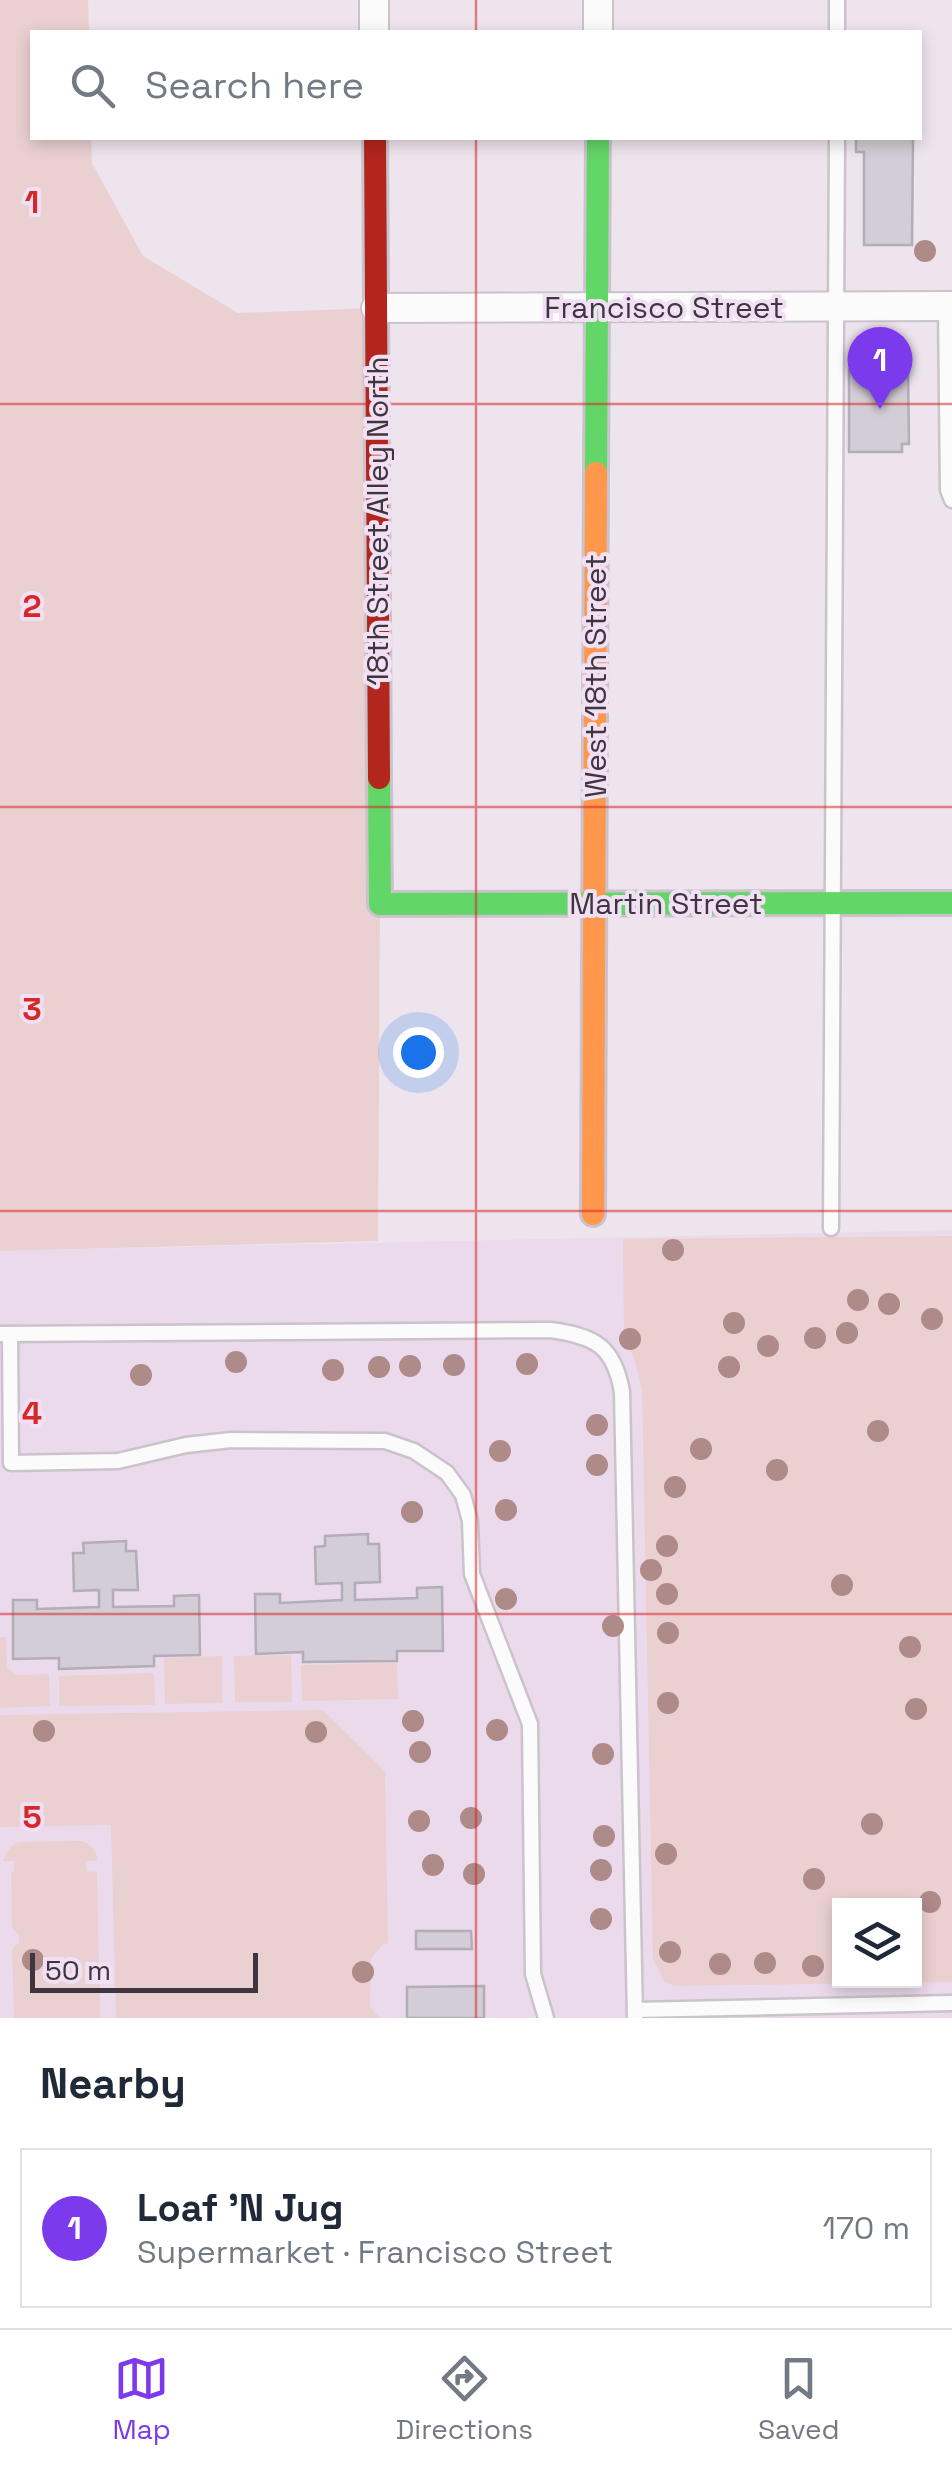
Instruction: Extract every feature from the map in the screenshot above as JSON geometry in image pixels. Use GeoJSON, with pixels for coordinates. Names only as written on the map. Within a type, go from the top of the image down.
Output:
{"type":"FeatureCollection","features":[{"type":"Feature","properties":{"kind":"street"},"geometry":{"type":"LineString","coordinates":[[374,0],[374,30]]}},
{"type":"Feature","properties":{"kind":"street"},"geometry":{"type":"LineString","coordinates":[[598,0],[598,30]]}},
{"type":"Feature","properties":{"kind":"street","name":"18th Street Alley North"},"geometry":{"type":"LineString","coordinates":[[375,140],[380,904]]}},
{"type":"Feature","properties":{"kind":"street","name":"West 18th Street"},"geometry":{"type":"LineString","coordinates":[[593,1214],[598,140]]}},
{"type":"Feature","properties":{"kind":"street","name":"Francisco Street"},"geometry":{"type":"LineString","coordinates":[[376,308],[949,306]]}},
{"type":"Feature","properties":{"kind":"street","name":"Martin Street"},"geometry":{"type":"LineString","coordinates":[[380,904],[952,903]]}},
{"type":"Feature","properties":{"kind":"lane"},"geometry":{"type":"LineString","coordinates":[[837,30],[838,0]]}},
{"type":"Feature","properties":{"kind":"lane"},"geometry":{"type":"LineString","coordinates":[[831,1228],[837,140]]}},
{"type":"Feature","properties":{"kind":"lane"},"geometry":{"type":"LineString","coordinates":[[949,306],[948,490],[952,500]]}},
{"type":"Feature","properties":{"kind":"lane"},"geometry":{"type":"LineString","coordinates":[[546,2018],[533,1974],[530,1724],[472,1574],[470,1521],[463,1495],[447,1474],[414,1452],[385,1442],[231,1440],[118,1462],[10,1463],[5,1334],[550,1330],[581,1334],[606,1350],[618,1368],[622,1392],[635,2014],[952,2003]]}},
{"type":"Feature","properties":{"kind":"shaded area"},"geometry":{"type":"Polygon","coordinates":[[[0,0],[88,0],[89,30],[30,30],[30,140],[91,140],[92,163],[143,256],[238,313],[376,308],[378,1241],[0,1251],[0,0]]]}},
{"type":"Feature","properties":{"kind":"shaded area"},"geometry":{"type":"Polygon","coordinates":[[[952,1230],[952,2018],[0,2018],[0,1251],[952,1230]]]}},
{"type":"Feature","properties":{"kind":"shaded area"},"geometry":{"type":"Polygon","coordinates":[[[952,1236],[952,1982],[922,1982],[922,1898],[832,1898],[832,1984],[675,1986],[665,1982],[653,1959],[642,1389],[634,1357],[624,1340],[623,1239],[952,1236]]]}},
{"type":"Feature","properties":{"kind":"shaded area"},"geometry":{"type":"Polygon","coordinates":[[[0,1637],[6,1637],[7,1667],[16,1675],[49,1674],[50,1706],[0,1708],[0,1637]]]}},
{"type":"Feature","properties":{"kind":"shaded area"},"geometry":{"type":"Polygon","coordinates":[[[291,1655],[292,1702],[235,1702],[234,1656],[291,1655]]]}},
{"type":"Feature","properties":{"kind":"shaded area"},"geometry":{"type":"Polygon","coordinates":[[[222,1656],[222,1703],[165,1704],[164,1658],[222,1656]]]}},
{"type":"Feature","properties":{"kind":"shaded area"},"geometry":{"type":"Polygon","coordinates":[[[397,1663],[398,1699],[302,1701],[301,1665],[397,1663]]]}},
{"type":"Feature","properties":{"kind":"shaded area"},"geometry":{"type":"Polygon","coordinates":[[[154,1673],[155,1705],[59,1706],[59,1676],[154,1673]]]}},
{"type":"Feature","properties":{"kind":"shaded area"},"geometry":{"type":"Polygon","coordinates":[[[323,1710],[385,1771],[388,1943],[371,1959],[370,2007],[380,2018],[116,2018],[111,1825],[0,1827],[0,1715],[323,1710]]]}},
{"type":"Feature","properties":{"kind":"shaded area"},"geometry":{"type":"Polygon","coordinates":[[[82,1841],[93,1848],[97,1857],[97,1861],[86,1861],[86,1871],[97,1872],[99,1968],[89,1969],[90,1979],[100,1979],[100,2018],[14,2018],[12,1949],[19,1943],[19,1935],[12,1928],[14,1861],[3,1861],[4,1858],[19,1842],[82,1841]]]}},
{"type":"Feature","properties":{"kind":"building"},"geometry":{"type":"Polygon","coordinates":[[[856,140],[913,140],[912,245],[864,245],[864,152],[856,152],[856,140]]]}},
{"type":"Feature","properties":{"kind":"building"},"geometry":{"type":"Polygon","coordinates":[[[849,369],[908,369],[909,444],[902,444],[902,452],[849,452],[849,369]]]}},
{"type":"Feature","properties":{"kind":"building"},"geometry":{"type":"Polygon","coordinates":[[[368,1534],[368,1544],[379,1544],[380,1582],[355,1583],[355,1600],[417,1598],[417,1588],[442,1587],[443,1651],[397,1651],[397,1661],[303,1662],[303,1652],[256,1654],[255,1594],[280,1594],[280,1603],[342,1600],[342,1583],[316,1584],[315,1547],[325,1546],[325,1536],[368,1534]]]}},
{"type":"Feature","properties":{"kind":"building"},"geometry":{"type":"Polygon","coordinates":[[[126,1541],[126,1551],[136,1551],[138,1590],[113,1590],[113,1607],[174,1606],[174,1596],[199,1595],[200,1655],[154,1656],[154,1666],[59,1669],[59,1658],[13,1659],[13,1600],[37,1600],[37,1609],[99,1607],[99,1590],[74,1591],[73,1553],[84,1553],[83,1543],[126,1541]]]}},
{"type":"Feature","properties":{"kind":"building"},"geometry":{"type":"Polygon","coordinates":[[[416,1931],[471,1931],[472,1949],[416,1949],[416,1931]]]}},
{"type":"Feature","properties":{"kind":"building"},"geometry":{"type":"Polygon","coordinates":[[[484,1986],[484,2018],[407,2018],[407,1987],[484,1986]]]}},
{"type":"Feature","properties":{"kind":"traffic: fast"},"geometry":{"type":"LineString","coordinates":[[596,473],[598,140]]}},
{"type":"Feature","properties":{"kind":"traffic: fast"},"geometry":{"type":"LineString","coordinates":[[379,778],[380,904],[952,903]]}},
{"type":"Feature","properties":{"kind":"traffic: slow"},"geometry":{"type":"LineString","coordinates":[[593,1214],[596,473]]}},
{"type":"Feature","properties":{"kind":"traffic: jam"},"geometry":{"type":"LineString","coordinates":[[375,140],[379,778]]}},
{"type":"Feature","properties":{"kind":"place","name":"Loaf 'N Jug"},"geometry":{"type":"Point","coordinates":[880,409]}}]}
